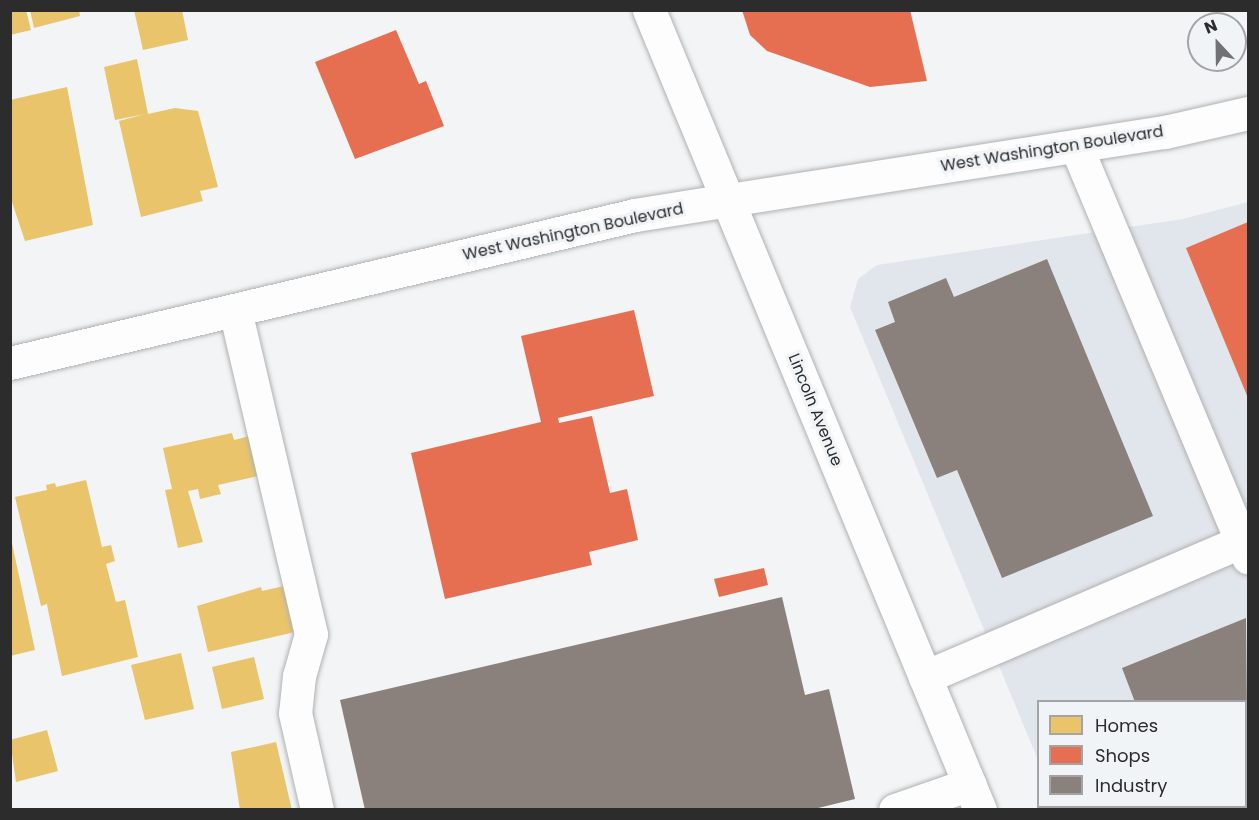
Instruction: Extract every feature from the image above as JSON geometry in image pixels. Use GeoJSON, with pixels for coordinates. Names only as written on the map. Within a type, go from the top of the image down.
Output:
{"type":"FeatureCollection","features":[{"type":"Feature","properties":{"kind":"main road","name":"Lincoln Avenue"},"geometry":{"type":"LineString","coordinates":[[649,10],[975,797]]}},
{"type":"Feature","properties":{"kind":"main road","name":"West Washington Boulevard"},"geometry":{"type":"LineString","coordinates":[[10,363],[635,215],[1076,146],[1248,113]]}},
{"type":"Feature","properties":{"kind":"main road"},"geometry":{"type":"LineString","coordinates":[[925,677],[1243,533],[1076,146]]}},
{"type":"Feature","properties":{"kind":"main road"},"geometry":{"type":"LineString","coordinates":[[236,310],[312,634],[299,676],[296,713],[317,810]]}},
{"type":"Feature","properties":{"kind":"main road"},"geometry":{"type":"LineString","coordinates":[[896,810],[975,797]]}},
{"type":"Feature","properties":{"kind":"shaded area"},"geometry":{"type":"Polygon","coordinates":[[[1248,202],[1248,809],[1059,809],[1247,808],[1247,700],[1037,700],[1037,758],[850,307],[858,279],[877,265],[1183,219],[1248,202]]]}},
{"type":"Feature","properties":{"kind":"building: Homes"},"geometry":{"type":"Polygon","coordinates":[[[10,10],[26,10],[31,30],[10,35],[10,10]]]}},
{"type":"Feature","properties":{"kind":"building: Homes"},"geometry":{"type":"Polygon","coordinates":[[[30,10],[79,10],[80,16],[34,28],[30,10]]]}},
{"type":"Feature","properties":{"kind":"building: Homes"},"geometry":{"type":"Polygon","coordinates":[[[134,10],[182,10],[188,40],[143,50],[134,10]]]}},
{"type":"Feature","properties":{"kind":"building: Homes"},"geometry":{"type":"Polygon","coordinates":[[[137,59],[148,114],[175,108],[198,111],[218,187],[200,191],[203,201],[141,217],[119,121],[145,114],[115,120],[104,67],[137,59]]]}},
{"type":"Feature","properties":{"kind":"building: Homes"},"geometry":{"type":"Polygon","coordinates":[[[67,87],[93,225],[25,241],[10,196],[10,100],[67,87]]]}},
{"type":"Feature","properties":{"kind":"building: Homes"},"geometry":{"type":"Polygon","coordinates":[[[232,433],[234,440],[254,435],[263,475],[218,485],[221,494],[200,499],[198,489],[188,491],[203,542],[178,548],[165,490],[172,489],[163,448],[232,433]]]}},
{"type":"Feature","properties":{"kind":"building: Homes"},"geometry":{"type":"Polygon","coordinates":[[[86,480],[102,547],[111,545],[115,561],[106,564],[116,602],[125,600],[138,657],[62,676],[47,604],[41,606],[15,497],[47,490],[46,485],[55,483],[56,487],[86,480]]]}},
{"type":"Feature","properties":{"kind":"building: Homes"},"geometry":{"type":"Polygon","coordinates":[[[10,534],[35,650],[10,656],[10,534]]]}},
{"type":"Feature","properties":{"kind":"building: Homes"},"geometry":{"type":"Polygon","coordinates":[[[284,586],[295,632],[208,652],[197,606],[261,587],[262,591],[284,586]]]}},
{"type":"Feature","properties":{"kind":"building: Homes"},"geometry":{"type":"Polygon","coordinates":[[[181,653],[194,709],[145,720],[131,665],[181,653]]]}},
{"type":"Feature","properties":{"kind":"building: Homes"},"geometry":{"type":"Polygon","coordinates":[[[254,657],[264,699],[222,709],[212,667],[254,657]]]}},
{"type":"Feature","properties":{"kind":"building: Homes"},"geometry":{"type":"Polygon","coordinates":[[[47,730],[58,771],[16,782],[10,740],[47,730]]]}},
{"type":"Feature","properties":{"kind":"building: Homes"},"geometry":{"type":"Polygon","coordinates":[[[276,742],[292,810],[240,810],[231,752],[276,742]]]}},
{"type":"Feature","properties":{"kind":"building: Shops"},"geometry":{"type":"Polygon","coordinates":[[[742,10],[910,10],[927,81],[870,87],[767,51],[750,35],[742,10]]]}},
{"type":"Feature","properties":{"kind":"building: Shops"},"geometry":{"type":"Polygon","coordinates":[[[396,30],[419,84],[426,81],[444,126],[355,159],[315,62],[396,30]]]}},
{"type":"Feature","properties":{"kind":"building: Shops"},"geometry":{"type":"Polygon","coordinates":[[[1248,222],[1248,398],[1186,248],[1248,222]]]}},
{"type":"Feature","properties":{"kind":"building: Shops"},"geometry":{"type":"Polygon","coordinates":[[[634,310],[654,396],[558,418],[559,423],[592,416],[610,493],[627,489],[638,540],[589,552],[592,565],[445,599],[411,453],[541,422],[521,336],[634,310]]]}},
{"type":"Feature","properties":{"kind":"building: Shops"},"geometry":{"type":"Polygon","coordinates":[[[764,568],[768,585],[719,597],[714,579],[764,568]]]}},
{"type":"Feature","properties":{"kind":"building: Industry"},"geometry":{"type":"Polygon","coordinates":[[[1047,259],[1153,516],[1002,578],[957,470],[937,478],[875,330],[895,322],[888,302],[946,278],[954,297],[1047,259]]]}},
{"type":"Feature","properties":{"kind":"building: Industry"},"geometry":{"type":"Polygon","coordinates":[[[782,597],[805,695],[829,689],[855,799],[810,810],[365,810],[340,700],[782,597]]]}},
{"type":"Feature","properties":{"kind":"building: Industry"},"geometry":{"type":"Polygon","coordinates":[[[1246,618],[1247,700],[1134,700],[1122,668],[1246,618]]]}},
{"type":"Feature","properties":{"kind":"building: Industry"},"geometry":{"type":"Polygon","coordinates":[[[1247,714],[1248,810],[1113,810],[1247,808],[1247,714]]]}}]}
